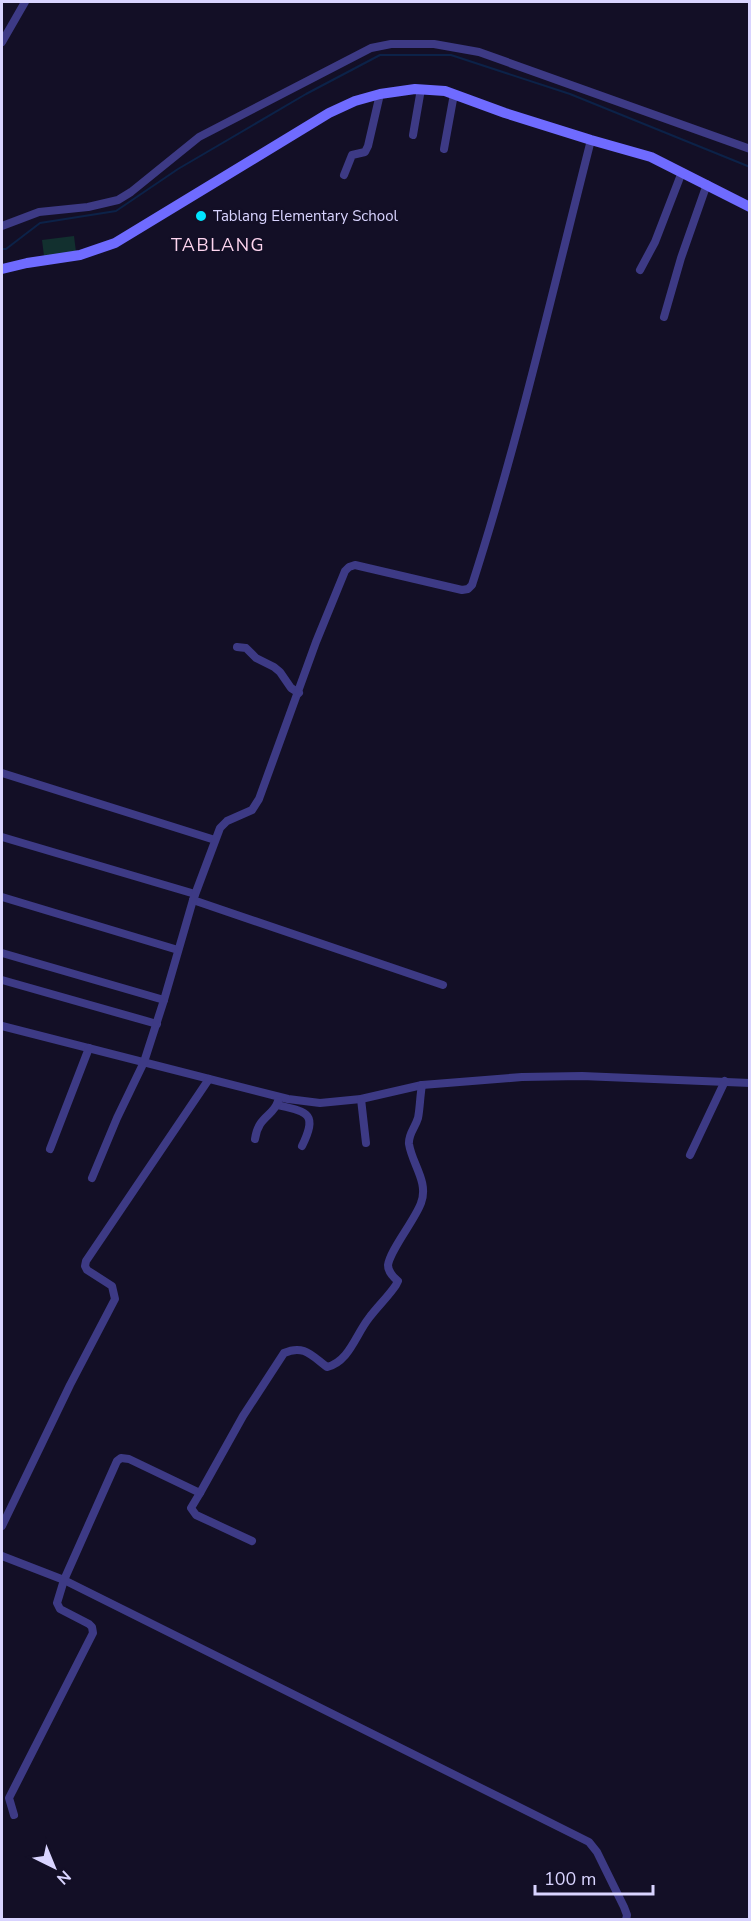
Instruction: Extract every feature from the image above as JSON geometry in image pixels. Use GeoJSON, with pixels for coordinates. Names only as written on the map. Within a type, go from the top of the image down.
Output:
{"type":"FeatureCollection","features":[{"type":"Feature","properties":{"kind":"street"},"geometry":{"type":"LineString","coordinates":[[2,42],[25,2]]}},
{"type":"Feature","properties":{"kind":"street"},"geometry":{"type":"LineString","coordinates":[[2,226],[39,212],[88,207],[118,200],[199,137],[370,48],[385,45],[434,44],[479,52],[750,149]]}},
{"type":"Feature","properties":{"kind":"street"},"geometry":{"type":"LineString","coordinates":[[2,269],[80,255],[115,243],[329,113],[355,101],[414,88],[445,91],[506,113],[651,157],[750,207]]}},
{"type":"Feature","properties":{"kind":"street"},"geometry":{"type":"LineString","coordinates":[[413,135],[421,89]]}},
{"type":"Feature","properties":{"kind":"street"},"geometry":{"type":"LineString","coordinates":[[344,176],[352,155],[365,152],[368,146],[380,94]]}},
{"type":"Feature","properties":{"kind":"street"},"geometry":{"type":"LineString","coordinates":[[444,149],[454,94]]}},
{"type":"Feature","properties":{"kind":"street"},"geometry":{"type":"LineString","coordinates":[[92,1178],[144,1062],[194,897],[220,828],[227,821],[252,810],[267,783],[316,642],[345,571],[355,565],[462,590],[472,585],[520,420],[591,140]]}},
{"type":"Feature","properties":{"kind":"street"},"geometry":{"type":"LineString","coordinates":[[640,270],[663,225],[682,172]]}},
{"type":"Feature","properties":{"kind":"street"},"geometry":{"type":"LineString","coordinates":[[664,317],[706,184]]}},
{"type":"Feature","properties":{"kind":"street"},"geometry":{"type":"LineString","coordinates":[[237,647],[246,648],[256,658],[280,672],[285,681],[298,693]]}},
{"type":"Feature","properties":{"kind":"street"},"geometry":{"type":"LineString","coordinates":[[2,773],[215,840]]}},
{"type":"Feature","properties":{"kind":"street"},"geometry":{"type":"LineString","coordinates":[[2,837],[194,897],[443,985]]}},
{"type":"Feature","properties":{"kind":"street"},"geometry":{"type":"LineString","coordinates":[[2,897],[178,950]]}},
{"type":"Feature","properties":{"kind":"street"},"geometry":{"type":"LineString","coordinates":[[2,953],[164,1000]]}},
{"type":"Feature","properties":{"kind":"street"},"geometry":{"type":"LineString","coordinates":[[2,980],[157,1024]]}},
{"type":"Feature","properties":{"kind":"street"},"geometry":{"type":"LineString","coordinates":[[2,1026],[208,1079],[278,1101],[300,1110],[308,1117],[310,1130],[302,1146]]}},
{"type":"Feature","properties":{"kind":"street"},"geometry":{"type":"LineString","coordinates":[[50,1149],[88,1048]]}},
{"type":"Feature","properties":{"kind":"street"},"geometry":{"type":"LineString","coordinates":[[278,1101],[320,1103],[361,1099],[422,1085],[522,1077],[582,1076],[750,1083]]}},
{"type":"Feature","properties":{"kind":"street"},"geometry":{"type":"LineString","coordinates":[[2,1526],[70,1385],[115,1299],[112,1286],[87,1270],[86,1261],[208,1079]]}},
{"type":"Feature","properties":{"kind":"street"},"geometry":{"type":"LineString","coordinates":[[690,1155],[725,1082]]}},
{"type":"Feature","properties":{"kind":"street"},"geometry":{"type":"LineString","coordinates":[[252,1541],[196,1515],[191,1508],[243,1416],[284,1353],[294,1349],[303,1350],[327,1367],[335,1365],[349,1350],[367,1320],[396,1285],[398,1281],[392,1276],[388,1265],[422,1202],[420,1173],[409,1144],[410,1134],[417,1119],[422,1085]]}},
{"type":"Feature","properties":{"kind":"street"},"geometry":{"type":"LineString","coordinates":[[361,1099],[366,1143]]}},
{"type":"Feature","properties":{"kind":"street"},"geometry":{"type":"LineString","coordinates":[[255,1138],[257,1128],[267,1114],[275,1109],[278,1101]]}},
{"type":"Feature","properties":{"kind":"street"},"geometry":{"type":"LineString","coordinates":[[14,1815],[9,1798],[93,1633],[89,1624],[58,1606],[57,1603],[64,1580],[117,1461],[121,1458],[129,1459],[200,1493]]}},
{"type":"Feature","properties":{"kind":"street"},"geometry":{"type":"LineString","coordinates":[[2,1556],[64,1580],[589,1842],[597,1852],[624,1907],[626,1920]]}},
{"type":"Feature","properties":{"kind":"green space"},"geometry":{"type":"Polygon","coordinates":[[[74,236],[76,252],[44,256],[42,240],[74,236]]]}},
{"type":"Feature","properties":{"kind":"waterway"},"geometry":{"type":"LineString","coordinates":[[2,249],[6,249],[40,223],[116,211],[178,169],[306,94],[380,55],[451,55],[570,94],[750,167]]}},
{"type":"Feature","properties":{"kind":"place","name":"Tablang Elementary School"},"geometry":{"type":"Point","coordinates":[201,216]}},
{"type":"Feature","properties":{"kind":"district","name":"TABLANG"},"geometry":{"type":"Point","coordinates":[218,245]}}]}
